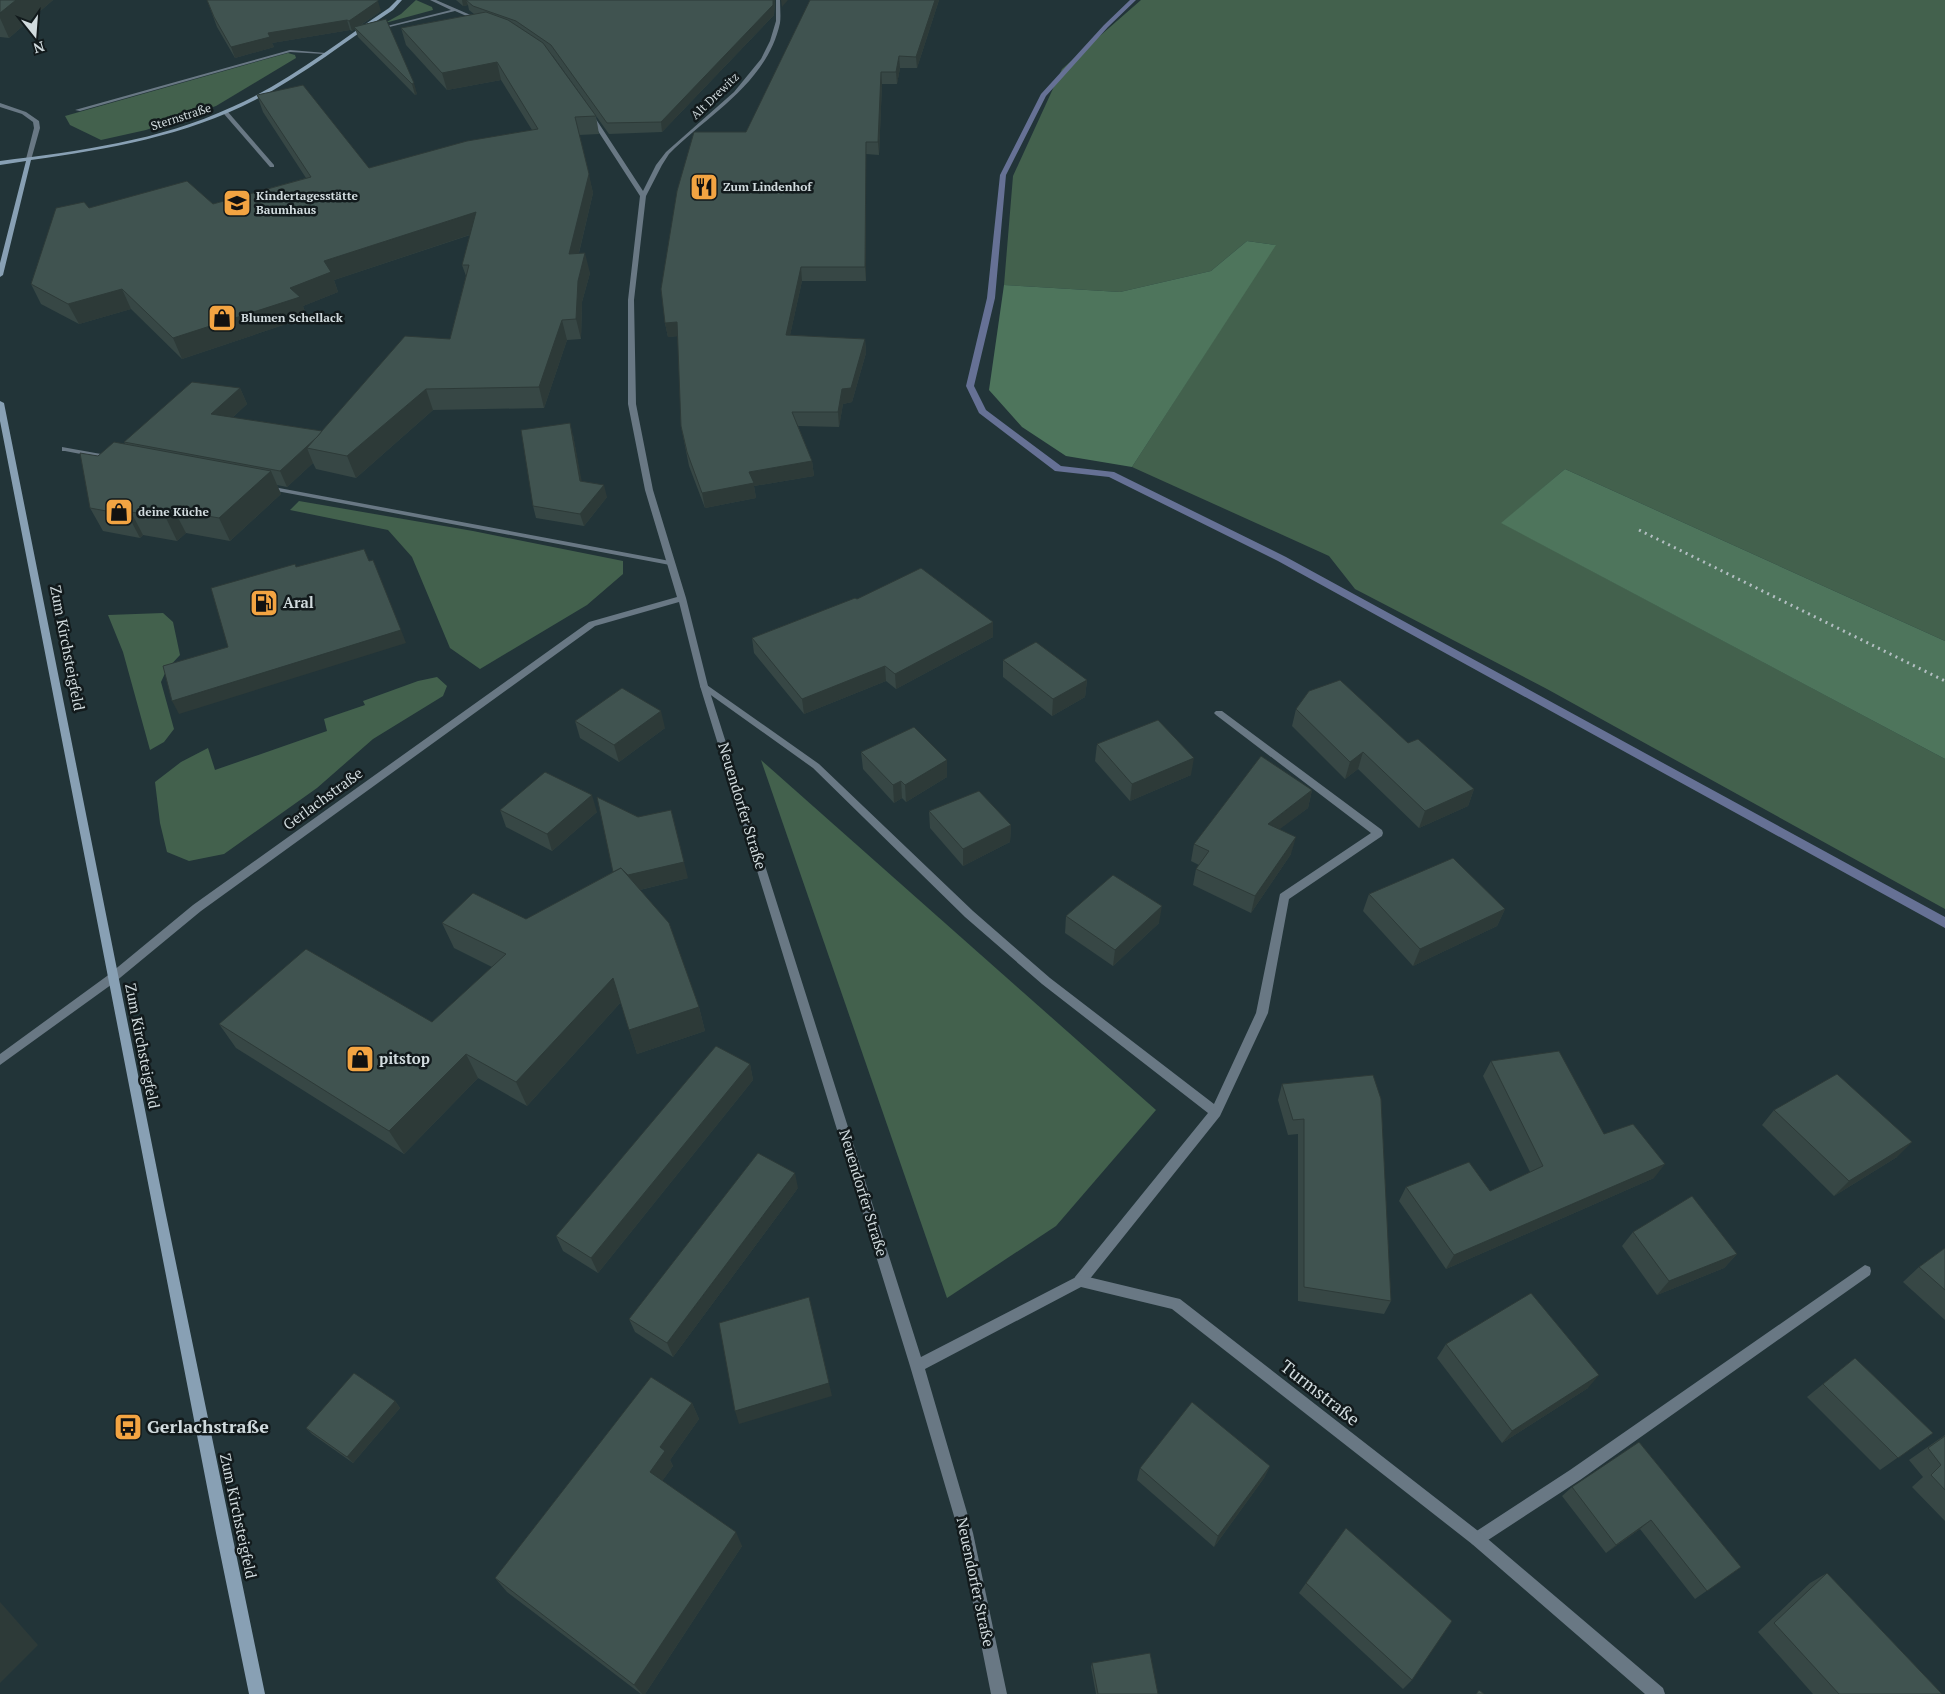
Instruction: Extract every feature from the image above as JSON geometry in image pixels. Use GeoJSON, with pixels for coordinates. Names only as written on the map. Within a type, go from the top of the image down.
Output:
{"type":"FeatureCollection","features":[{"type":"Feature","properties":{"kind":"street","name":"Sternstraße"},"geometry":{"type":"LineString","coordinates":[[0,164],[91,150],[158,136],[226,113],[265,92],[350,36],[400,0]]}},
{"type":"Feature","properties":{"kind":"street"},"geometry":{"type":"LineString","coordinates":[[432,0],[458,9],[490,24]]}},
{"type":"Feature","properties":{"kind":"street","name":"Alt Drewitz"},"geometry":{"type":"LineString","coordinates":[[643,196],[665,156],[739,89],[757,68],[769,50],[777,28],[778,0]]}},
{"type":"Feature","properties":{"kind":"street"},"geometry":{"type":"LineString","coordinates":[[350,36],[458,9]]}},
{"type":"Feature","properties":{"kind":"street"},"geometry":{"type":"LineString","coordinates":[[78,110],[290,51],[324,53]]}},
{"type":"Feature","properties":{"kind":"street"},"geometry":{"type":"LineString","coordinates":[[583,104],[643,196]]}},
{"type":"Feature","properties":{"kind":"street"},"geometry":{"type":"LineString","coordinates":[[0,105],[24,112],[36,121],[38,128],[0,275]]}},
{"type":"Feature","properties":{"kind":"street"},"geometry":{"type":"LineString","coordinates":[[226,113],[272,166]]}},
{"type":"Feature","properties":{"kind":"street","name":"Neuendorfer Straße"},"geometry":{"type":"LineString","coordinates":[[643,196],[631,300],[632,404],[649,490],[682,598],[704,686],[917,1366],[966,1533],[999,1694]]}},
{"type":"Feature","properties":{"kind":"street","name":"Zum Kirchsteigfeld"},"geometry":{"type":"LineString","coordinates":[[0,403],[86,832],[111,979],[257,1694]]}},
{"type":"Feature","properties":{"kind":"street"},"geometry":{"type":"LineString","coordinates":[[65,449],[124,460]]}},
{"type":"Feature","properties":{"kind":"street"},"geometry":{"type":"LineString","coordinates":[[260,486],[670,563]]}},
{"type":"Feature","properties":{"kind":"street","name":"Gerlachstraße"},"geometry":{"type":"LineString","coordinates":[[0,1060],[111,979],[197,908],[592,624],[682,598]]}},
{"type":"Feature","properties":{"kind":"street"},"geometry":{"type":"LineString","coordinates":[[704,686],[816,766],[969,914],[1039,975],[1216,1112]]}},
{"type":"Feature","properties":{"kind":"street"},"geometry":{"type":"LineString","coordinates":[[917,1366],[1080,1281],[1216,1112],[1262,1013],[1284,897],[1378,833],[1219,713]]}},
{"type":"Feature","properties":{"kind":"street"},"geometry":{"type":"LineString","coordinates":[[1477,1538],[1575,1474],[1864,1271]]}},
{"type":"Feature","properties":{"kind":"street","name":"Turmstraße"},"geometry":{"type":"LineString","coordinates":[[1080,1281],[1175,1303],[1477,1538],[1658,1694]]}},
{"type":"Feature","properties":{"kind":"green space"},"geometry":{"type":"Polygon","coordinates":[[[416,0],[432,7],[433,10],[385,23],[401,14],[416,0]]]}},
{"type":"Feature","properties":{"kind":"green space"},"geometry":{"type":"Polygon","coordinates":[[[1141,0],[1945,0],[1945,641],[1565,469],[1502,523],[1945,759],[1945,909],[1547,689],[1355,589],[1329,556],[1132,467],[1275,245],[1247,241],[1211,271],[1120,292],[1004,285],[1013,176],[1062,69],[1141,0]]]}},
{"type":"Feature","properties":{"kind":"green space"},"geometry":{"type":"Polygon","coordinates":[[[288,53],[295,55],[296,58],[216,106],[146,130],[101,140],[70,125],[65,116],[288,53]]]}},
{"type":"Feature","properties":{"kind":"green space"},"geometry":{"type":"Polygon","coordinates":[[[1247,241],[1276,245],[1132,467],[1066,456],[1022,427],[989,390],[1004,285],[1120,292],[1211,271],[1247,241]]]}},
{"type":"Feature","properties":{"kind":"green space"},"geometry":{"type":"Polygon","coordinates":[[[1565,469],[1945,641],[1945,759],[1501,523],[1565,469]]]}},
{"type":"Feature","properties":{"kind":"green space"},"geometry":{"type":"Polygon","coordinates":[[[299,501],[473,531],[623,561],[623,574],[587,605],[480,669],[450,648],[412,557],[388,530],[290,510],[299,501]]]}},
{"type":"Feature","properties":{"kind":"green space"},"geometry":{"type":"Polygon","coordinates":[[[163,613],[173,622],[180,655],[167,669],[161,682],[174,729],[164,742],[150,750],[123,652],[108,615],[163,613]]]}},
{"type":"Feature","properties":{"kind":"green space"},"geometry":{"type":"Polygon","coordinates":[[[437,677],[447,686],[443,696],[373,739],[317,788],[224,854],[189,861],[167,852],[160,823],[155,782],[181,762],[208,748],[215,770],[327,731],[324,719],[365,705],[363,701],[418,681],[437,677]]]}},
{"type":"Feature","properties":{"kind":"green space"},"geometry":{"type":"Polygon","coordinates":[[[761,760],[1156,1110],[1056,1226],[947,1298],[761,760]]]}},
{"type":"Feature","properties":{"kind":"building"},"geometry":{"type":"Polygon","coordinates":[[[0,0],[16,0],[0,13],[0,0]]]}},
{"type":"Feature","properties":{"kind":"building"},"geometry":{"type":"Polygon","coordinates":[[[207,0],[378,1],[349,21],[268,33],[270,37],[231,47],[207,0]]]}},
{"type":"Feature","properties":{"kind":"building"},"geometry":{"type":"Polygon","coordinates":[[[466,0],[773,0],[773,5],[661,122],[607,123],[551,45],[516,21],[473,6],[466,0]]]}},
{"type":"Feature","properties":{"kind":"building"},"geometry":{"type":"Polygon","coordinates":[[[810,0],[935,0],[916,57],[899,56],[896,72],[881,72],[878,142],[866,142],[865,267],[801,267],[786,335],[865,339],[851,388],[842,389],[838,412],[792,412],[812,461],[749,472],[754,483],[702,493],[687,452],[681,426],[677,322],[665,323],[661,289],[677,191],[694,132],[746,132],[810,0]]]}},
{"type":"Feature","properties":{"kind":"building"},"geometry":{"type":"Polygon","coordinates":[[[486,12],[508,20],[543,43],[596,116],[575,117],[589,174],[569,254],[585,253],[578,281],[576,319],[562,320],[539,387],[426,389],[347,456],[307,448],[405,336],[450,339],[469,265],[462,265],[476,212],[324,261],[331,272],[290,288],[300,297],[173,338],[122,289],[68,304],[31,284],[56,208],[84,202],[89,208],[187,181],[213,204],[311,177],[257,95],[303,85],[369,168],[467,141],[538,129],[497,62],[442,73],[401,28],[486,12]]]}},
{"type":"Feature","properties":{"kind":"building"},"geometry":{"type":"Polygon","coordinates":[[[386,19],[414,83],[412,84],[354,27],[386,19]]]}},
{"type":"Feature","properties":{"kind":"building"},"geometry":{"type":"Polygon","coordinates":[[[192,382],[240,388],[211,414],[322,431],[280,471],[124,442],[192,382]]]}},
{"type":"Feature","properties":{"kind":"building"},"geometry":{"type":"Polygon","coordinates":[[[570,423],[580,481],[604,485],[580,514],[533,506],[521,430],[570,423]]]}},
{"type":"Feature","properties":{"kind":"building"},"geometry":{"type":"Polygon","coordinates":[[[114,442],[271,471],[219,518],[174,510],[166,518],[131,512],[128,515],[90,508],[80,453],[98,456],[114,442]]]}},
{"type":"Feature","properties":{"kind":"building"},"geometry":{"type":"Polygon","coordinates":[[[364,549],[369,561],[373,560],[401,630],[172,701],[163,666],[228,647],[211,588],[295,564],[296,567],[364,549]]]}},
{"type":"Feature","properties":{"kind":"building"},"geometry":{"type":"Polygon","coordinates":[[[921,568],[993,622],[895,674],[885,666],[802,699],[752,638],[855,598],[857,599],[921,568]]]}},
{"type":"Feature","properties":{"kind":"building"},"geometry":{"type":"Polygon","coordinates":[[[1036,642],[1087,680],[1053,699],[1003,660],[1036,642]]]}},
{"type":"Feature","properties":{"kind":"building"},"geometry":{"type":"Polygon","coordinates":[[[1340,680],[1408,743],[1418,739],[1474,789],[1425,811],[1363,752],[1350,762],[1296,709],[1309,691],[1340,680]]]}},
{"type":"Feature","properties":{"kind":"building"},"geometry":{"type":"Polygon","coordinates":[[[622,688],[661,711],[614,745],[575,721],[622,688]]]}},
{"type":"Feature","properties":{"kind":"building"},"geometry":{"type":"Polygon","coordinates":[[[1158,720],[1194,758],[1132,784],[1097,744],[1158,720]]]}},
{"type":"Feature","properties":{"kind":"building"},"geometry":{"type":"Polygon","coordinates":[[[914,727],[947,760],[905,785],[901,781],[893,785],[861,752],[914,727]]]}},
{"type":"Feature","properties":{"kind":"building"},"geometry":{"type":"Polygon","coordinates":[[[1261,756],[1312,790],[1268,824],[1296,837],[1255,896],[1196,869],[1209,851],[1194,844],[1261,756]]]}},
{"type":"Feature","properties":{"kind":"building"},"geometry":{"type":"Polygon","coordinates":[[[545,772],[592,795],[547,834],[500,810],[545,772]]]}},
{"type":"Feature","properties":{"kind":"building"},"geometry":{"type":"Polygon","coordinates":[[[979,791],[1011,825],[963,849],[929,811],[979,791]]]}},
{"type":"Feature","properties":{"kind":"building"},"geometry":{"type":"Polygon","coordinates":[[[597,797],[638,817],[671,810],[684,862],[628,875],[621,868],[613,872],[597,797]]]}},
{"type":"Feature","properties":{"kind":"building"},"geometry":{"type":"Polygon","coordinates":[[[1453,858],[1505,909],[1420,949],[1369,894],[1453,858]]]}},
{"type":"Feature","properties":{"kind":"building"},"geometry":{"type":"Polygon","coordinates":[[[621,868],[669,923],[699,1007],[629,1030],[613,978],[516,1082],[466,1054],[389,1131],[219,1024],[306,949],[432,1022],[506,954],[442,923],[473,893],[526,919],[621,868]]]}},
{"type":"Feature","properties":{"kind":"building"},"geometry":{"type":"Polygon","coordinates":[[[1113,875],[1162,906],[1115,950],[1066,916],[1113,875]]]}},
{"type":"Feature","properties":{"kind":"building"},"geometry":{"type":"Polygon","coordinates":[[[716,1046],[750,1064],[591,1258],[556,1236],[716,1046]]]}},
{"type":"Feature","properties":{"kind":"building"},"geometry":{"type":"Polygon","coordinates":[[[1559,1051],[1604,1134],[1633,1124],[1665,1164],[1454,1255],[1406,1187],[1469,1162],[1490,1191],[1543,1166],[1491,1061],[1559,1051]]]}},
{"type":"Feature","properties":{"kind":"building"},"geometry":{"type":"Polygon","coordinates":[[[1837,1074],[1912,1142],[1849,1181],[1774,1110],[1837,1074]]]}},
{"type":"Feature","properties":{"kind":"building"},"geometry":{"type":"Polygon","coordinates":[[[1373,1075],[1381,1099],[1391,1301],[1304,1287],[1304,1119],[1293,1120],[1282,1084],[1373,1075]]]}},
{"type":"Feature","properties":{"kind":"building"},"geometry":{"type":"Polygon","coordinates":[[[758,1153],[795,1173],[667,1343],[629,1319],[758,1153]]]}},
{"type":"Feature","properties":{"kind":"building"},"geometry":{"type":"Polygon","coordinates":[[[1692,1196],[1737,1254],[1669,1281],[1633,1232],[1692,1196]]]}},
{"type":"Feature","properties":{"kind":"building"},"geometry":{"type":"Polygon","coordinates":[[[1945,1248],[1945,1290],[1919,1267],[1945,1248]]]}},
{"type":"Feature","properties":{"kind":"building"},"geometry":{"type":"Polygon","coordinates":[[[1531,1293],[1599,1375],[1512,1431],[1446,1344],[1531,1293]]]}},
{"type":"Feature","properties":{"kind":"building"},"geometry":{"type":"Polygon","coordinates":[[[809,1297],[829,1383],[735,1411],[719,1323],[809,1297]]]}},
{"type":"Feature","properties":{"kind":"building"},"geometry":{"type":"Polygon","coordinates":[[[1855,1358],[1933,1433],[1898,1458],[1823,1384],[1855,1358]]]}},
{"type":"Feature","properties":{"kind":"building"},"geometry":{"type":"Polygon","coordinates":[[[354,1373],[395,1401],[347,1457],[306,1428],[354,1373]]]}},
{"type":"Feature","properties":{"kind":"building"},"geometry":{"type":"Polygon","coordinates":[[[651,1377],[692,1403],[660,1447],[665,1451],[650,1472],[736,1532],[634,1685],[495,1578],[651,1377]]]}},
{"type":"Feature","properties":{"kind":"building"},"geometry":{"type":"Polygon","coordinates":[[[1192,1402],[1270,1466],[1218,1536],[1140,1468],[1192,1402]]]}},
{"type":"Feature","properties":{"kind":"building"},"geometry":{"type":"Polygon","coordinates":[[[1945,1436],[1945,1490],[1931,1475],[1941,1465],[1928,1448],[1945,1436]]]}},
{"type":"Feature","properties":{"kind":"building"},"geometry":{"type":"Polygon","coordinates":[[[1639,1442],[1741,1567],[1707,1591],[1651,1520],[1616,1545],[1572,1487],[1639,1442]]]}},
{"type":"Feature","properties":{"kind":"building"},"geometry":{"type":"Polygon","coordinates":[[[1346,1528],[1452,1621],[1412,1680],[1306,1583],[1346,1528]]]}},
{"type":"Feature","properties":{"kind":"building"},"geometry":{"type":"Polygon","coordinates":[[[1827,1573],[1942,1694],[1839,1694],[1774,1623],[1827,1573]]]}},
{"type":"Feature","properties":{"kind":"building"},"geometry":{"type":"Polygon","coordinates":[[[1150,1653],[1158,1694],[1098,1694],[1092,1663],[1150,1653]]]}},
{"type":"Feature","properties":{"kind":"building"},"geometry":{"type":"Polygon","coordinates":[[[1479,1690],[1484,1694],[1476,1694],[1479,1690]]]}},
{"type":"Feature","properties":{"kind":"waterway"},"geometry":{"type":"LineString","coordinates":[[1133,0],[1106,26],[1043,95],[1003,175],[991,298],[970,386],[982,411],[1058,469],[1111,474],[1282,559],[1945,923]]}},
{"type":"Feature","properties":{"kind":"railway"},"geometry":{"type":"LineString","coordinates":[[1639,530],[1945,681]]}},
{"type":"Feature","properties":{"kind":"place","name":"Zum Lindenhof"},"geometry":{"type":"Point","coordinates":[704,187]}},
{"type":"Feature","properties":{"kind":"place","name":"Kindertagesstätte Baumhaus"},"geometry":{"type":"Point","coordinates":[237,203]}},
{"type":"Feature","properties":{"kind":"place","name":"Blumen Schellack"},"geometry":{"type":"Point","coordinates":[222,318]}},
{"type":"Feature","properties":{"kind":"place","name":"deine Küche"},"geometry":{"type":"Point","coordinates":[119,512]}},
{"type":"Feature","properties":{"kind":"place","name":"Aral"},"geometry":{"type":"Point","coordinates":[264,603]}},
{"type":"Feature","properties":{"kind":"place","name":"pitstop"},"geometry":{"type":"Point","coordinates":[360,1059]}},
{"type":"Feature","properties":{"kind":"place","name":"Gerlachstraße"},"geometry":{"type":"Point","coordinates":[128,1427]}}]}
